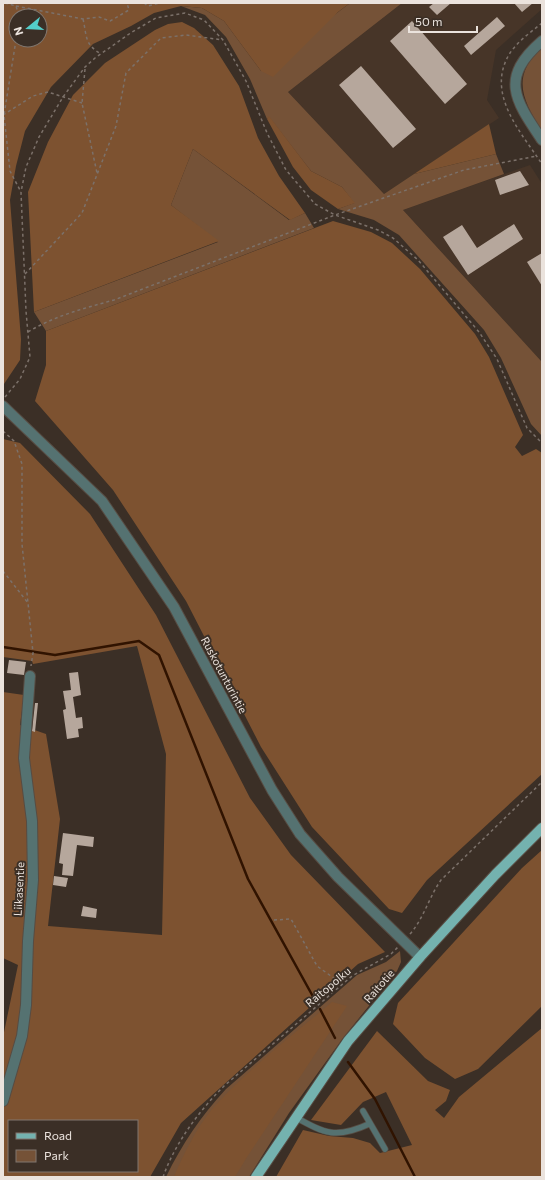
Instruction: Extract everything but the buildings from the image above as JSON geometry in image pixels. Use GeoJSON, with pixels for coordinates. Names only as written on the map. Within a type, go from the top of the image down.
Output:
{"type":"FeatureCollection","features":[{"type":"Feature","properties":{"kind":"main road","name":"Raitotie"},"geometry":{"type":"LineString","coordinates":[[256,1177],[295,1117],[348,1041],[420,957],[495,875],[542,828]]}},
{"type":"Feature","properties":{"kind":"street"},"geometry":{"type":"LineString","coordinates":[[542,41],[524,59],[517,73],[515,90],[525,116],[542,140]]}},
{"type":"Feature","properties":{"kind":"street","name":"Ruskotunturintie"},"geometry":{"type":"LineString","coordinates":[[3,406],[102,501],[174,607],[272,790],[300,834],[338,877],[420,957]]}},
{"type":"Feature","properties":{"kind":"street","name":"Liikasentie"},"geometry":{"type":"LineString","coordinates":[[3,1101],[22,1036],[26,1005],[28,934],[33,880],[32,820],[24,758],[30,676]]}},
{"type":"Feature","properties":{"kind":"lane"},"geometry":{"type":"LineString","coordinates":[[363,1112],[385,1149]]}},
{"type":"Feature","properties":{"kind":"lane"},"geometry":{"type":"LineString","coordinates":[[295,1117],[319,1130],[331,1133],[351,1132],[369,1124]]}},
{"type":"Feature","properties":{"kind":"path"},"geometry":{"type":"LineString","coordinates":[[5,3],[83,19],[99,17],[110,21],[129,10],[127,3]]}},
{"type":"Feature","properties":{"kind":"path"},"geometry":{"type":"LineString","coordinates":[[144,3],[148,6],[160,3]]}},
{"type":"Feature","properties":{"kind":"path"},"geometry":{"type":"LineString","coordinates":[[3,400],[20,379],[30,357],[21,192],[26,166],[39,137],[62,97],[86,67],[101,54],[132,32],[156,18],[185,13],[204,20],[223,40],[246,81],[267,133],[286,170],[315,204],[334,215],[378,230],[393,238],[418,260],[479,332],[497,360],[527,428],[542,443]]}},
{"type":"Feature","properties":{"kind":"path"},"geometry":{"type":"LineString","coordinates":[[83,19],[88,43],[93,50],[101,54]]}},
{"type":"Feature","properties":{"kind":"path"},"geometry":{"type":"LineString","coordinates":[[25,274],[82,213],[116,126],[126,73],[160,38],[186,35],[223,40]]}},
{"type":"Feature","properties":{"kind":"path"},"geometry":{"type":"LineString","coordinates":[[15,48],[4,115],[10,171],[21,192]]}},
{"type":"Feature","properties":{"kind":"path"},"geometry":{"type":"LineString","coordinates":[[86,67],[82,103],[97,173]]}},
{"type":"Feature","properties":{"kind":"path"},"geometry":{"type":"LineString","coordinates":[[4,115],[33,96],[48,92],[82,103]]}},
{"type":"Feature","properties":{"kind":"path"},"geometry":{"type":"LineString","coordinates":[[28,332],[40,325],[81,309],[114,300],[334,215],[464,170],[536,156]]}},
{"type":"Feature","properties":{"kind":"path"},"geometry":{"type":"LineString","coordinates":[[3,431],[14,441],[22,464],[22,544],[33,648],[30,676]]}},
{"type":"Feature","properties":{"kind":"path"},"geometry":{"type":"LineString","coordinates":[[3,571],[28,603]]}},
{"type":"Feature","properties":{"kind":"path","name":"Raitopolku"},"geometry":{"type":"LineString","coordinates":[[163,1177],[182,1139],[206,1104],[239,1071],[342,984],[363,969],[391,954],[416,927],[431,894],[441,880],[542,782]]}},
{"type":"Feature","properties":{"kind":"path"},"geometry":{"type":"LineString","coordinates":[[274,920],[291,919],[317,966],[342,984]]}},
{"type":"Feature","properties":{"kind":"shaded area"},"geometry":{"type":"Polygon","coordinates":[[[3,3],[350,3],[338,12],[273,77],[261,71],[224,21],[202,8],[181,6],[154,13],[93,44],[51,87],[25,131],[16,166],[10,200],[21,339],[20,360],[4,384],[3,3]]]}},
{"type":"Feature","properties":{"kind":"shaded area"},"geometry":{"type":"Polygon","coordinates":[[[402,3],[542,3],[542,9],[496,50],[487,100],[499,118],[384,194],[288,92],[402,3]]]}},
{"type":"Feature","properties":{"kind":"shaded area"},"geometry":{"type":"Polygon","coordinates":[[[182,22],[194,28],[213,45],[239,86],[258,138],[279,176],[305,213],[290,220],[193,149],[171,205],[219,241],[34,312],[28,192],[48,142],[73,95],[105,63],[155,30],[168,24],[182,22]]]}},
{"type":"Feature","properties":{"kind":"shaded area"},"geometry":{"type":"Polygon","coordinates":[[[269,116],[311,171],[342,187],[355,203],[338,209],[311,190],[293,167],[267,119],[269,116]]]}},
{"type":"Feature","properties":{"kind":"shaded area"},"geometry":{"type":"Polygon","coordinates":[[[489,124],[496,154],[414,174],[489,124]]]}},
{"type":"Feature","properties":{"kind":"shaded area"},"geometry":{"type":"Polygon","coordinates":[[[530,165],[542,184],[542,362],[403,210],[530,165]]]}},
{"type":"Feature","properties":{"kind":"shaded area"},"geometry":{"type":"Polygon","coordinates":[[[333,221],[371,232],[392,243],[420,269],[475,334],[489,357],[523,435],[515,447],[522,456],[536,449],[542,453],[542,774],[427,880],[402,913],[389,909],[312,827],[261,747],[186,601],[113,490],[35,401],[46,365],[46,331],[333,221]]]}},
{"type":"Feature","properties":{"kind":"shaded area"},"geometry":{"type":"Polygon","coordinates":[[[3,439],[20,443],[90,514],[156,615],[250,798],[291,855],[385,952],[358,964],[181,1123],[150,1177],[3,1177],[3,1037],[18,965],[3,958],[3,692],[24,695],[20,725],[46,734],[60,819],[48,926],[162,935],[166,754],[137,646],[33,664],[32,661],[3,657],[3,439]]]}},
{"type":"Feature","properties":{"kind":"shaded area"},"geometry":{"type":"Polygon","coordinates":[[[542,850],[542,1006],[478,1069],[455,1079],[425,1058],[393,1024],[398,1003],[522,868],[542,850]]]}},
{"type":"Feature","properties":{"kind":"shaded area"},"geometry":{"type":"Polygon","coordinates":[[[332,1002],[347,1006],[235,1177],[174,1177],[192,1140],[203,1121],[215,1106],[257,1065],[332,1002]]]}},
{"type":"Feature","properties":{"kind":"shaded area"},"geometry":{"type":"Polygon","coordinates":[[[542,1028],[542,1177],[276,1177],[303,1130],[329,1136],[353,1138],[370,1143],[380,1153],[412,1145],[386,1092],[363,1102],[341,1125],[311,1120],[377,1031],[428,1081],[450,1090],[446,1101],[435,1110],[444,1118],[459,1097],[542,1028]]]}},
{"type":"Feature","properties":{"kind":"green space"},"geometry":{"type":"Polygon","coordinates":[[[350,3],[402,3],[288,92],[384,194],[414,174],[496,154],[504,174],[403,210],[542,362],[542,436],[531,424],[501,358],[484,330],[399,235],[374,220],[338,209],[354,203],[342,187],[311,171],[269,117],[267,119],[250,79],[226,37],[205,15],[181,6],[202,8],[224,21],[261,71],[350,3]]]}},
{"type":"Feature","properties":{"kind":"green space"},"geometry":{"type":"Polygon","coordinates":[[[542,48],[542,131],[525,99],[523,79],[532,58],[542,48]]]}},
{"type":"Feature","properties":{"kind":"green space"},"geometry":{"type":"Polygon","coordinates":[[[193,149],[289,220],[305,213],[314,228],[46,331],[34,312],[218,242],[171,205],[193,149]]]}},
{"type":"Feature","properties":{"kind":"green space"},"geometry":{"type":"Polygon","coordinates":[[[400,951],[401,962],[397,971],[343,1038],[289,1113],[249,1177],[166,1177],[193,1131],[226,1089],[357,975],[386,962],[400,951]]]}},
{"type":"Feature","properties":{"kind":"waterway"},"geometry":{"type":"LineString","coordinates":[[3,647],[55,655],[139,641],[159,655],[248,879],[316,1002]]}},
{"type":"Feature","properties":{"kind":"waterway"},"geometry":{"type":"LineString","coordinates":[[320,1009],[335,1038]]}},
{"type":"Feature","properties":{"kind":"waterway"},"geometry":{"type":"LineString","coordinates":[[348,1062],[375,1099],[415,1177]]}}]}
